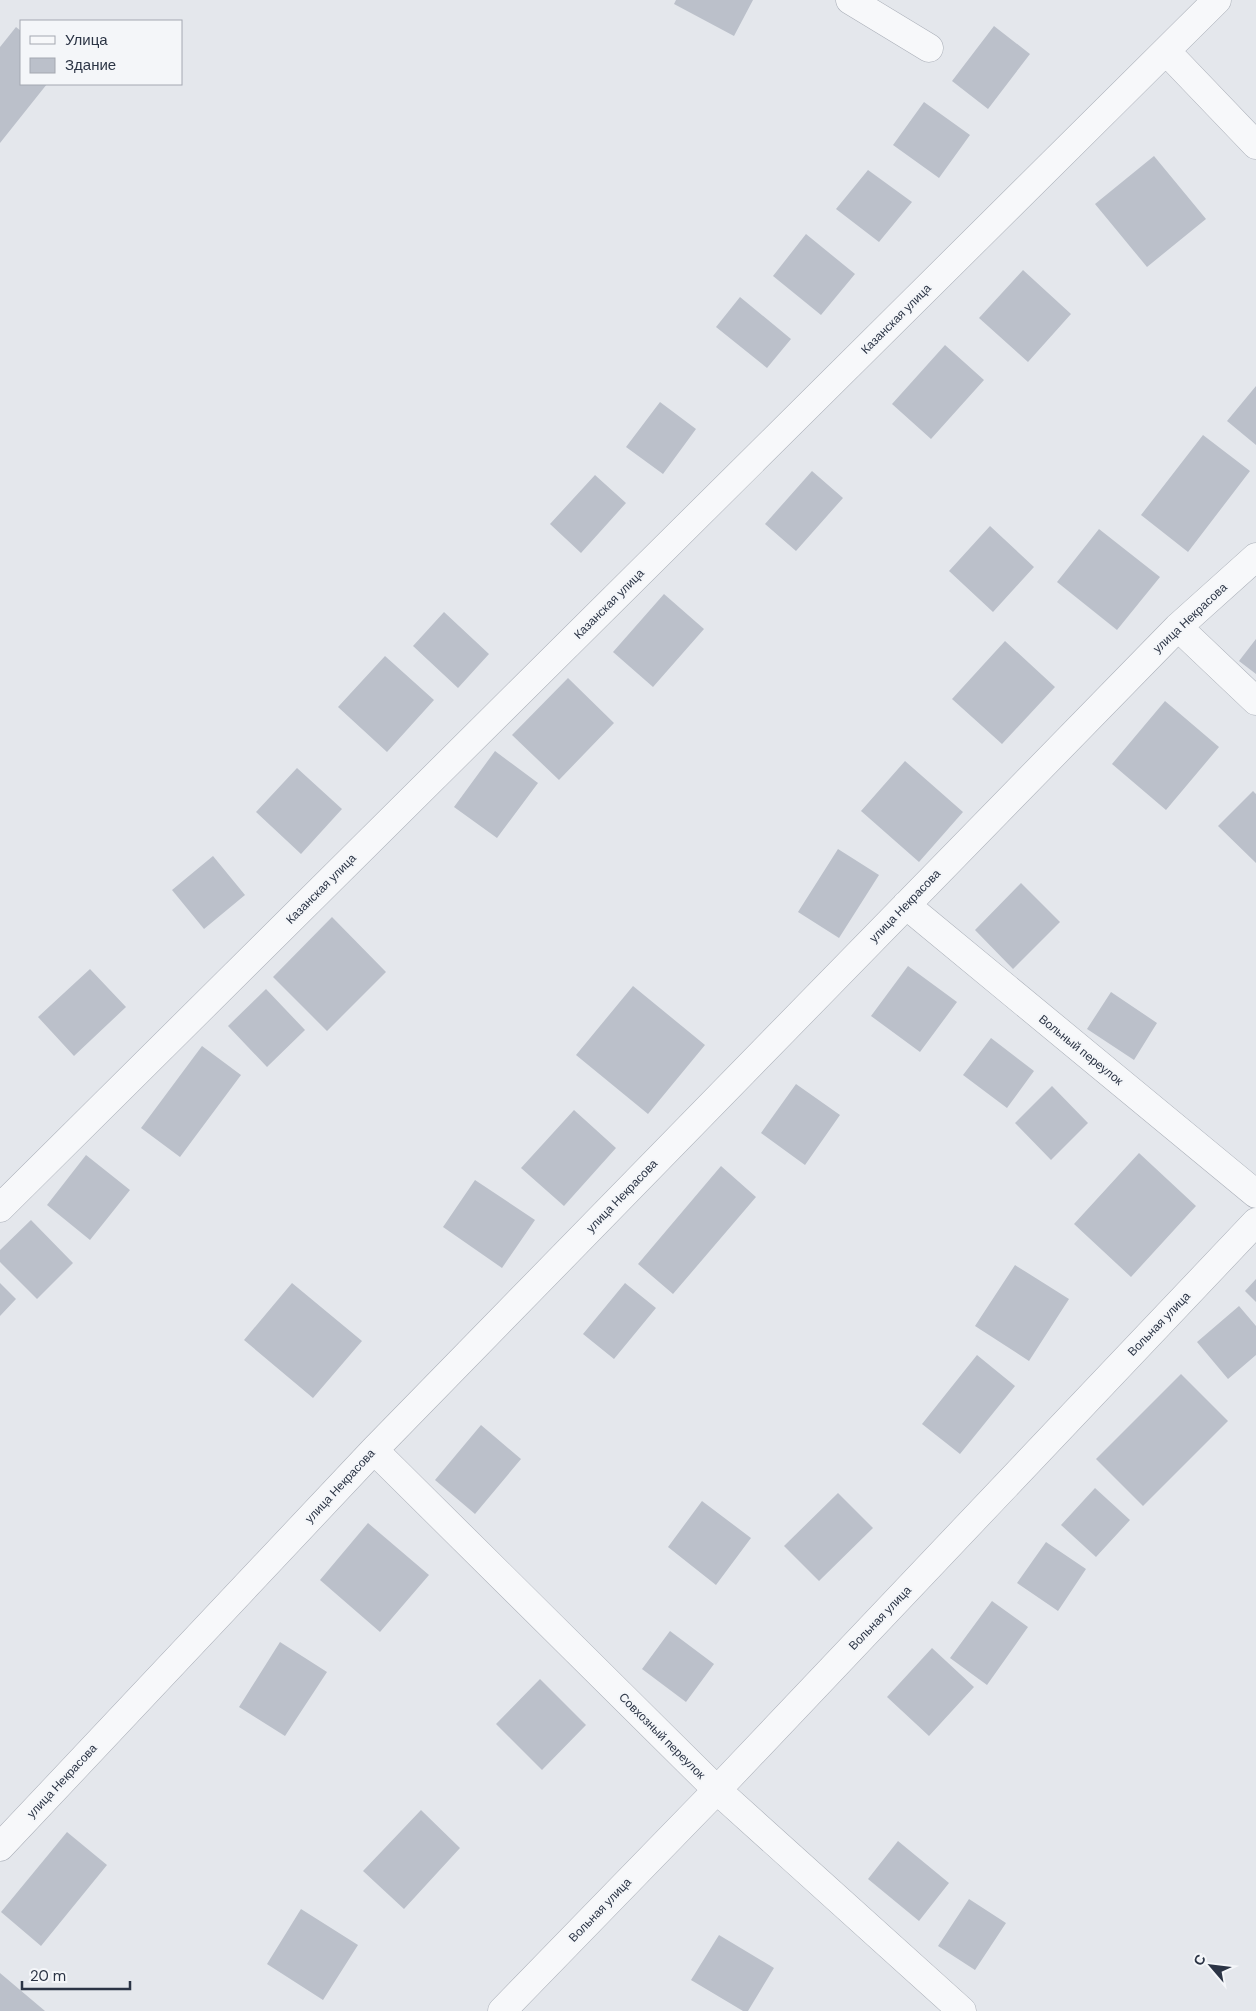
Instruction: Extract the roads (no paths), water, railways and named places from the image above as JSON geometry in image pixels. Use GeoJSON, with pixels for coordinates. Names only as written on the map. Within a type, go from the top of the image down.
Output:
{"type":"FeatureCollection","features":[{"type":"Feature","properties":{"kind":"street"},"geometry":{"type":"LineString","coordinates":[[850,0],[929,48]]}},
{"type":"Feature","properties":{"kind":"street","name":"Казанская улица"},"geometry":{"type":"LineString","coordinates":[[0,1208],[1218,0]]}},
{"type":"Feature","properties":{"kind":"street"},"geometry":{"type":"LineString","coordinates":[[1166,51],[1256,145]]}},
{"type":"Feature","properties":{"kind":"street","name":"улица Некрасова"},"geometry":{"type":"LineString","coordinates":[[0,1847],[374,1450],[1178,627],[1256,557]]}},
{"type":"Feature","properties":{"kind":"street"},"geometry":{"type":"LineString","coordinates":[[1178,627],[1256,701]]}},
{"type":"Feature","properties":{"kind":"street","name":"Вольный переулок"},"geometry":{"type":"LineString","coordinates":[[906,906],[1256,1194]]}},
{"type":"Feature","properties":{"kind":"street","name":"Вольная улица"},"geometry":{"type":"LineString","coordinates":[[502,2011],[716,1790],[1256,1222]]}},
{"type":"Feature","properties":{"kind":"street","name":"Совхозный переулок"},"geometry":{"type":"LineString","coordinates":[[374,1450],[716,1790],[962,2011]]}}]}
